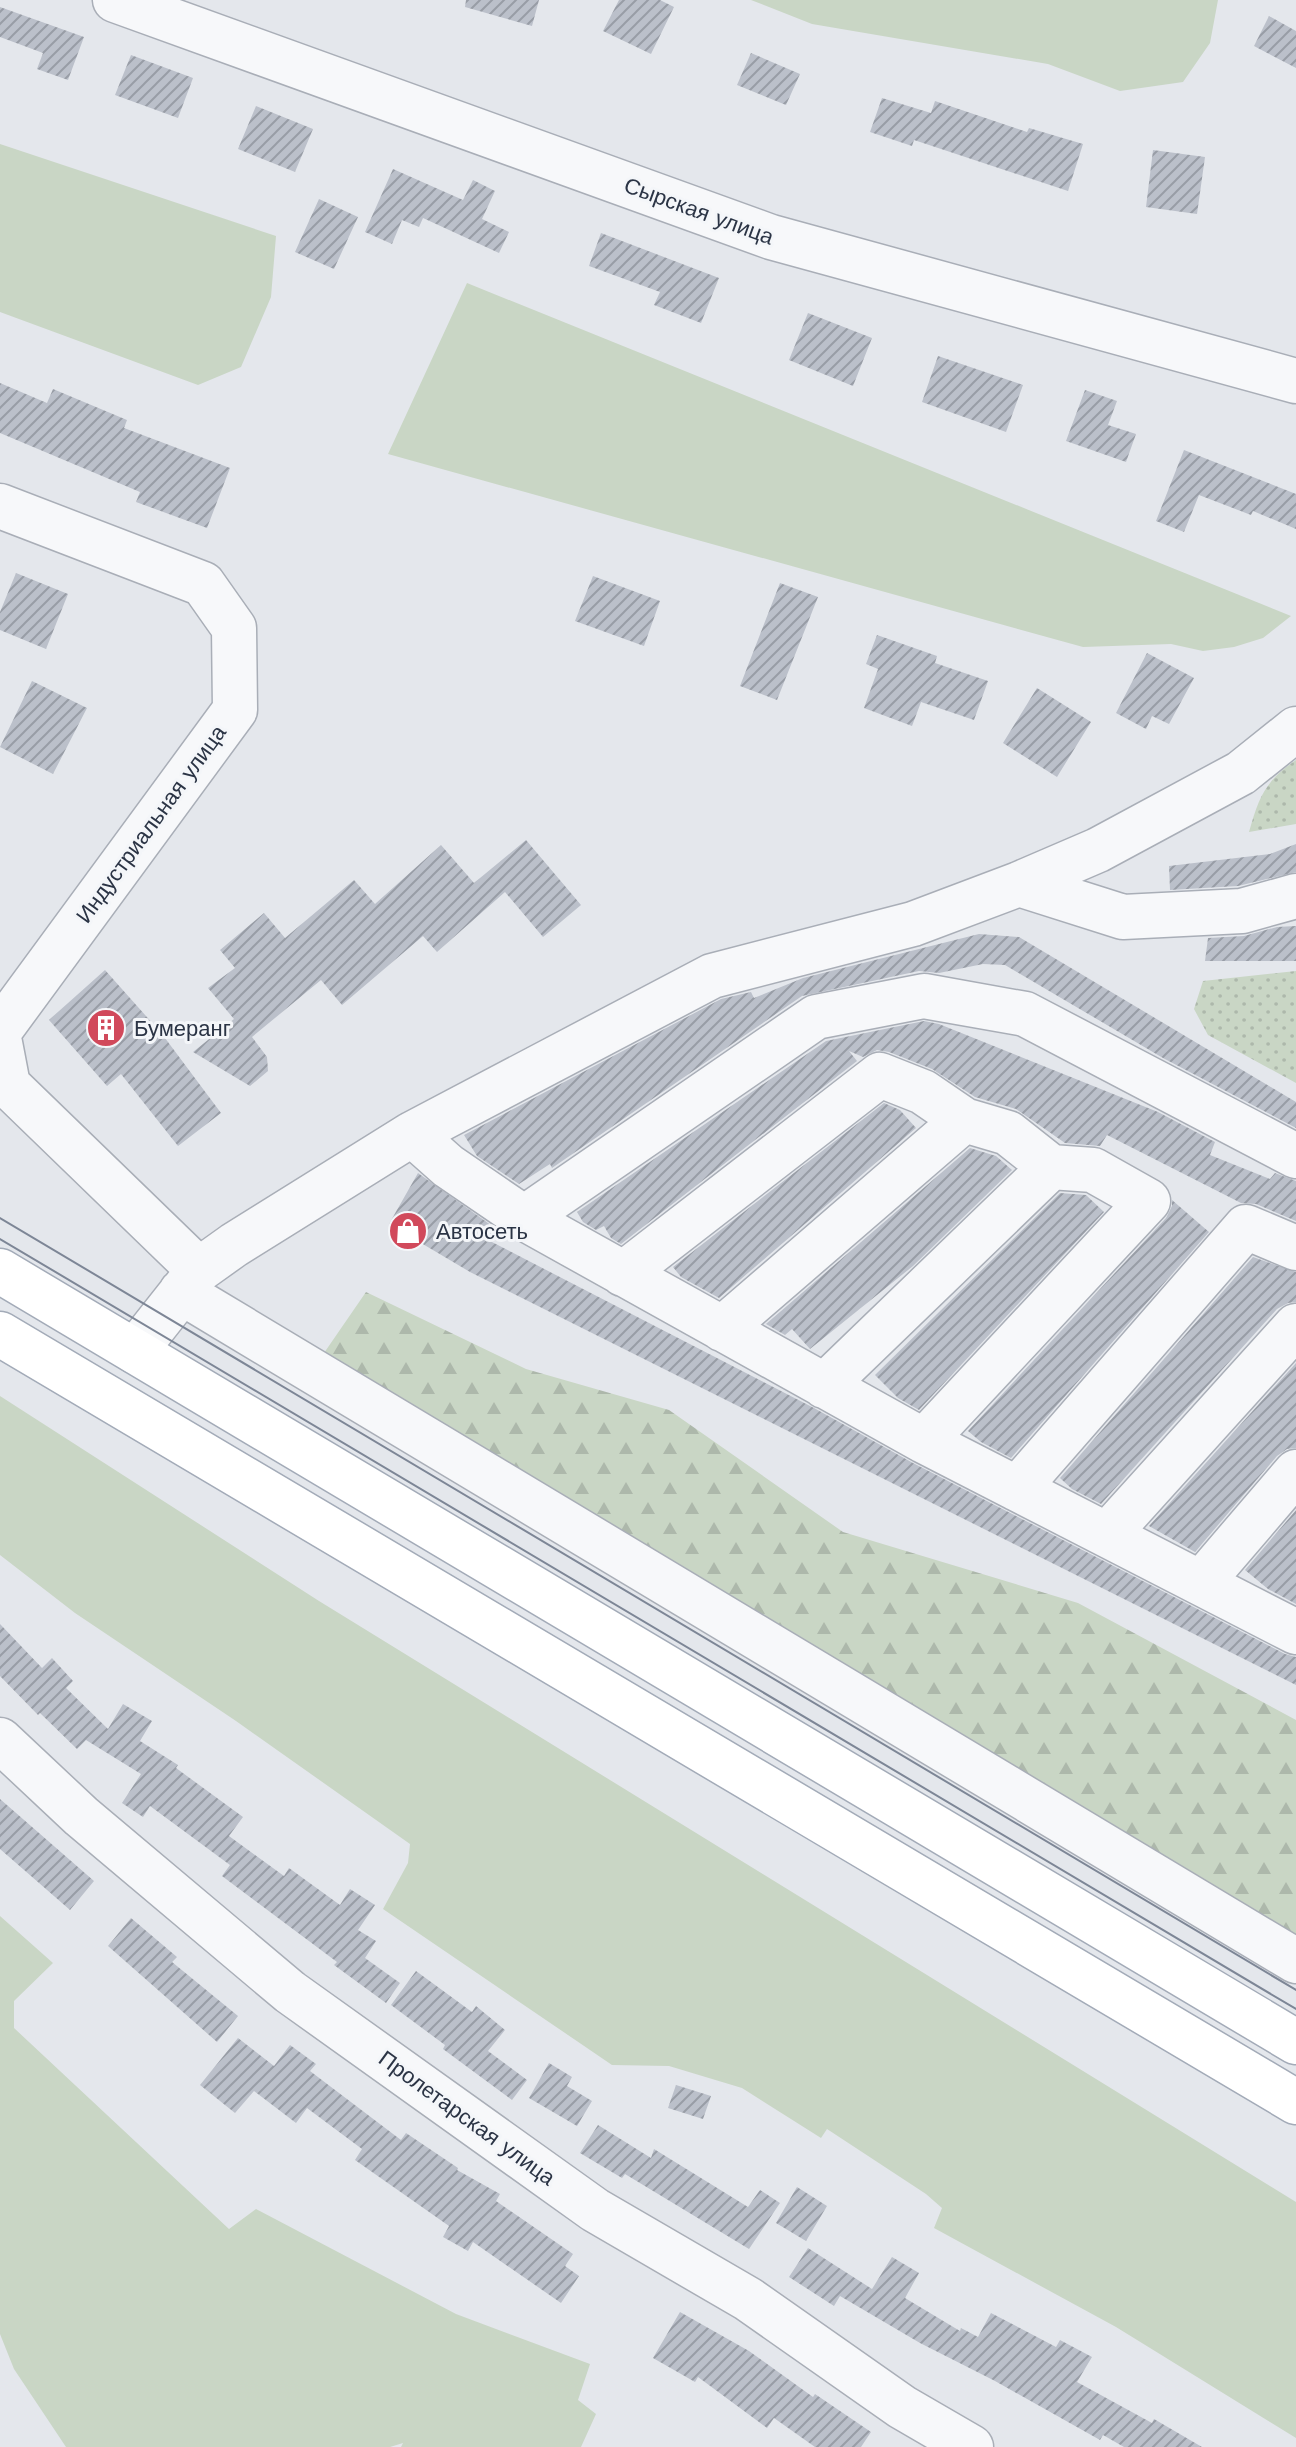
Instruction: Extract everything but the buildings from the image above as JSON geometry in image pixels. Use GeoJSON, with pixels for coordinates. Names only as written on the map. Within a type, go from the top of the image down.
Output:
{"type":"FeatureCollection","features":[{"type":"Feature","properties":{"kind":"main road"},"geometry":{"type":"LineString","coordinates":[[0,1271],[1296,2042]]}},
{"type":"Feature","properties":{"kind":"main road"},"geometry":{"type":"LineString","coordinates":[[0,1334],[1296,2102]]}},
{"type":"Feature","properties":{"kind":"street","name":"Сырская улица"},"geometry":{"type":"LineString","coordinates":[[115,0],[771,237],[1296,381]]}},
{"type":"Feature","properties":{"kind":"street","name":"Индустриальная улица"},"geometry":{"type":"LineString","coordinates":[[0,506],[203,584],[234,628],[235,710],[2,1026]]}},
{"type":"Feature","properties":{"kind":"street"},"geometry":{"type":"LineString","coordinates":[[135,1351],[190,1281],[234,1245],[412,1134],[712,976],[913,924],[1098,850],[1241,773],[1296,729]]}},
{"type":"Feature","properties":{"kind":"street"},"geometry":{"type":"LineString","coordinates":[[1019,884],[1123,917],[1242,911],[1296,896]]}},
{"type":"Feature","properties":{"kind":"street"},"geometry":{"type":"LineString","coordinates":[[524,1218],[816,1017],[924,996],[1025,1014],[1296,1156]]}},
{"type":"Feature","properties":{"kind":"street"},"geometry":{"type":"LineString","coordinates":[[2,1026],[8,1085],[190,1281],[1296,1961]]}},
{"type":"Feature","properties":{"kind":"street"},"geometry":{"type":"LineString","coordinates":[[623,1274],[880,1075],[923,1092],[964,1120],[1008,1133],[1051,1167],[1093,1170],[1148,1201],[924,1441]]}},
{"type":"Feature","properties":{"kind":"street"},"geometry":{"type":"LineString","coordinates":[[722,1329],[964,1120]]}},
{"type":"Feature","properties":{"kind":"street"},"geometry":{"type":"LineString","coordinates":[[412,1134],[448,1166],[524,1218],[623,1274],[924,1441],[1295,1631]]}},
{"type":"Feature","properties":{"kind":"street"},"geometry":{"type":"LineString","coordinates":[[824,1386],[1051,1167]]}},
{"type":"Feature","properties":{"kind":"street"},"geometry":{"type":"LineString","coordinates":[[1017,1489],[1246,1227],[1296,1248]]}},
{"type":"Feature","properties":{"kind":"street"},"geometry":{"type":"LineString","coordinates":[[1107,1535],[1296,1326]]}},
{"type":"Feature","properties":{"kind":"street"},"geometry":{"type":"LineString","coordinates":[[1201,1583],[1296,1472]]}},
{"type":"Feature","properties":{"kind":"street","name":"Пролетарская улица"},"geometry":{"type":"LineString","coordinates":[[0,1740],[81,1816],[290,1992],[595,2210],[748,2299],[902,2407],[971,2447]]}},
{"type":"Feature","properties":{"kind":"green space"},"geometry":{"type":"Polygon","coordinates":[[[751,0],[1218,0],[1210,43],[1183,82],[1120,91],[1048,64],[812,24],[751,0]]]}},
{"type":"Feature","properties":{"kind":"green space"},"geometry":{"type":"Polygon","coordinates":[[[0,144],[276,236],[271,297],[241,367],[198,385],[0,312],[0,144]]]}},
{"type":"Feature","properties":{"kind":"green space"},"geometry":{"type":"Polygon","coordinates":[[[467,283],[1291,616],[1263,638],[1234,647],[1203,651],[1171,644],[1083,647],[388,454],[467,283]]]}},
{"type":"Feature","properties":{"kind":"green space"},"geometry":{"type":"Polygon","coordinates":[[[1296,760],[1296,824],[1249,832],[1256,809],[1270,783],[1296,760]]]}},
{"type":"Feature","properties":{"kind":"green space"},"geometry":{"type":"Polygon","coordinates":[[[1296,971],[1296,1083],[1208,1035],[1194,1009],[1203,981],[1296,971]]]}},
{"type":"Feature","properties":{"kind":"green space"},"geometry":{"type":"Polygon","coordinates":[[[366,1292],[526,1369],[669,1410],[843,1532],[1078,1603],[1296,1720],[1296,1940],[324,1353],[366,1292]]]}},
{"type":"Feature","properties":{"kind":"green space"},"geometry":{"type":"Polygon","coordinates":[[[0,1396],[319,1601],[1296,2202],[1296,2438],[1116,2327],[934,2228],[942,2208],[926,2194],[827,2129],[821,2138],[742,2088],[669,2066],[612,2065],[383,1909],[408,1863],[410,1844],[236,1721],[75,1613],[0,1555],[0,1396]]]}},
{"type":"Feature","properties":{"kind":"green space"},"geometry":{"type":"Polygon","coordinates":[[[0,1916],[53,1963],[14,2001],[14,2028],[229,2229],[256,2209],[456,2314],[590,2364],[578,2400],[596,2414],[581,2447],[401,2447],[403,2443],[390,2447],[66,2447],[14,2369],[0,2334],[0,1916]]]}},
{"type":"Feature","properties":{"kind":"tram line"},"geometry":{"type":"LineString","coordinates":[[0,1218],[1296,1990]]}},
{"type":"Feature","properties":{"kind":"tram line"},"geometry":{"type":"LineString","coordinates":[[0,1239],[1296,2009]]}},
{"type":"Feature","properties":{"kind":"place","name":"Бумеранг"},"geometry":{"type":"Point","coordinates":[106,1028]}},
{"type":"Feature","properties":{"kind":"place","name":"Автосеть"},"geometry":{"type":"Point","coordinates":[408,1231]}}]}
